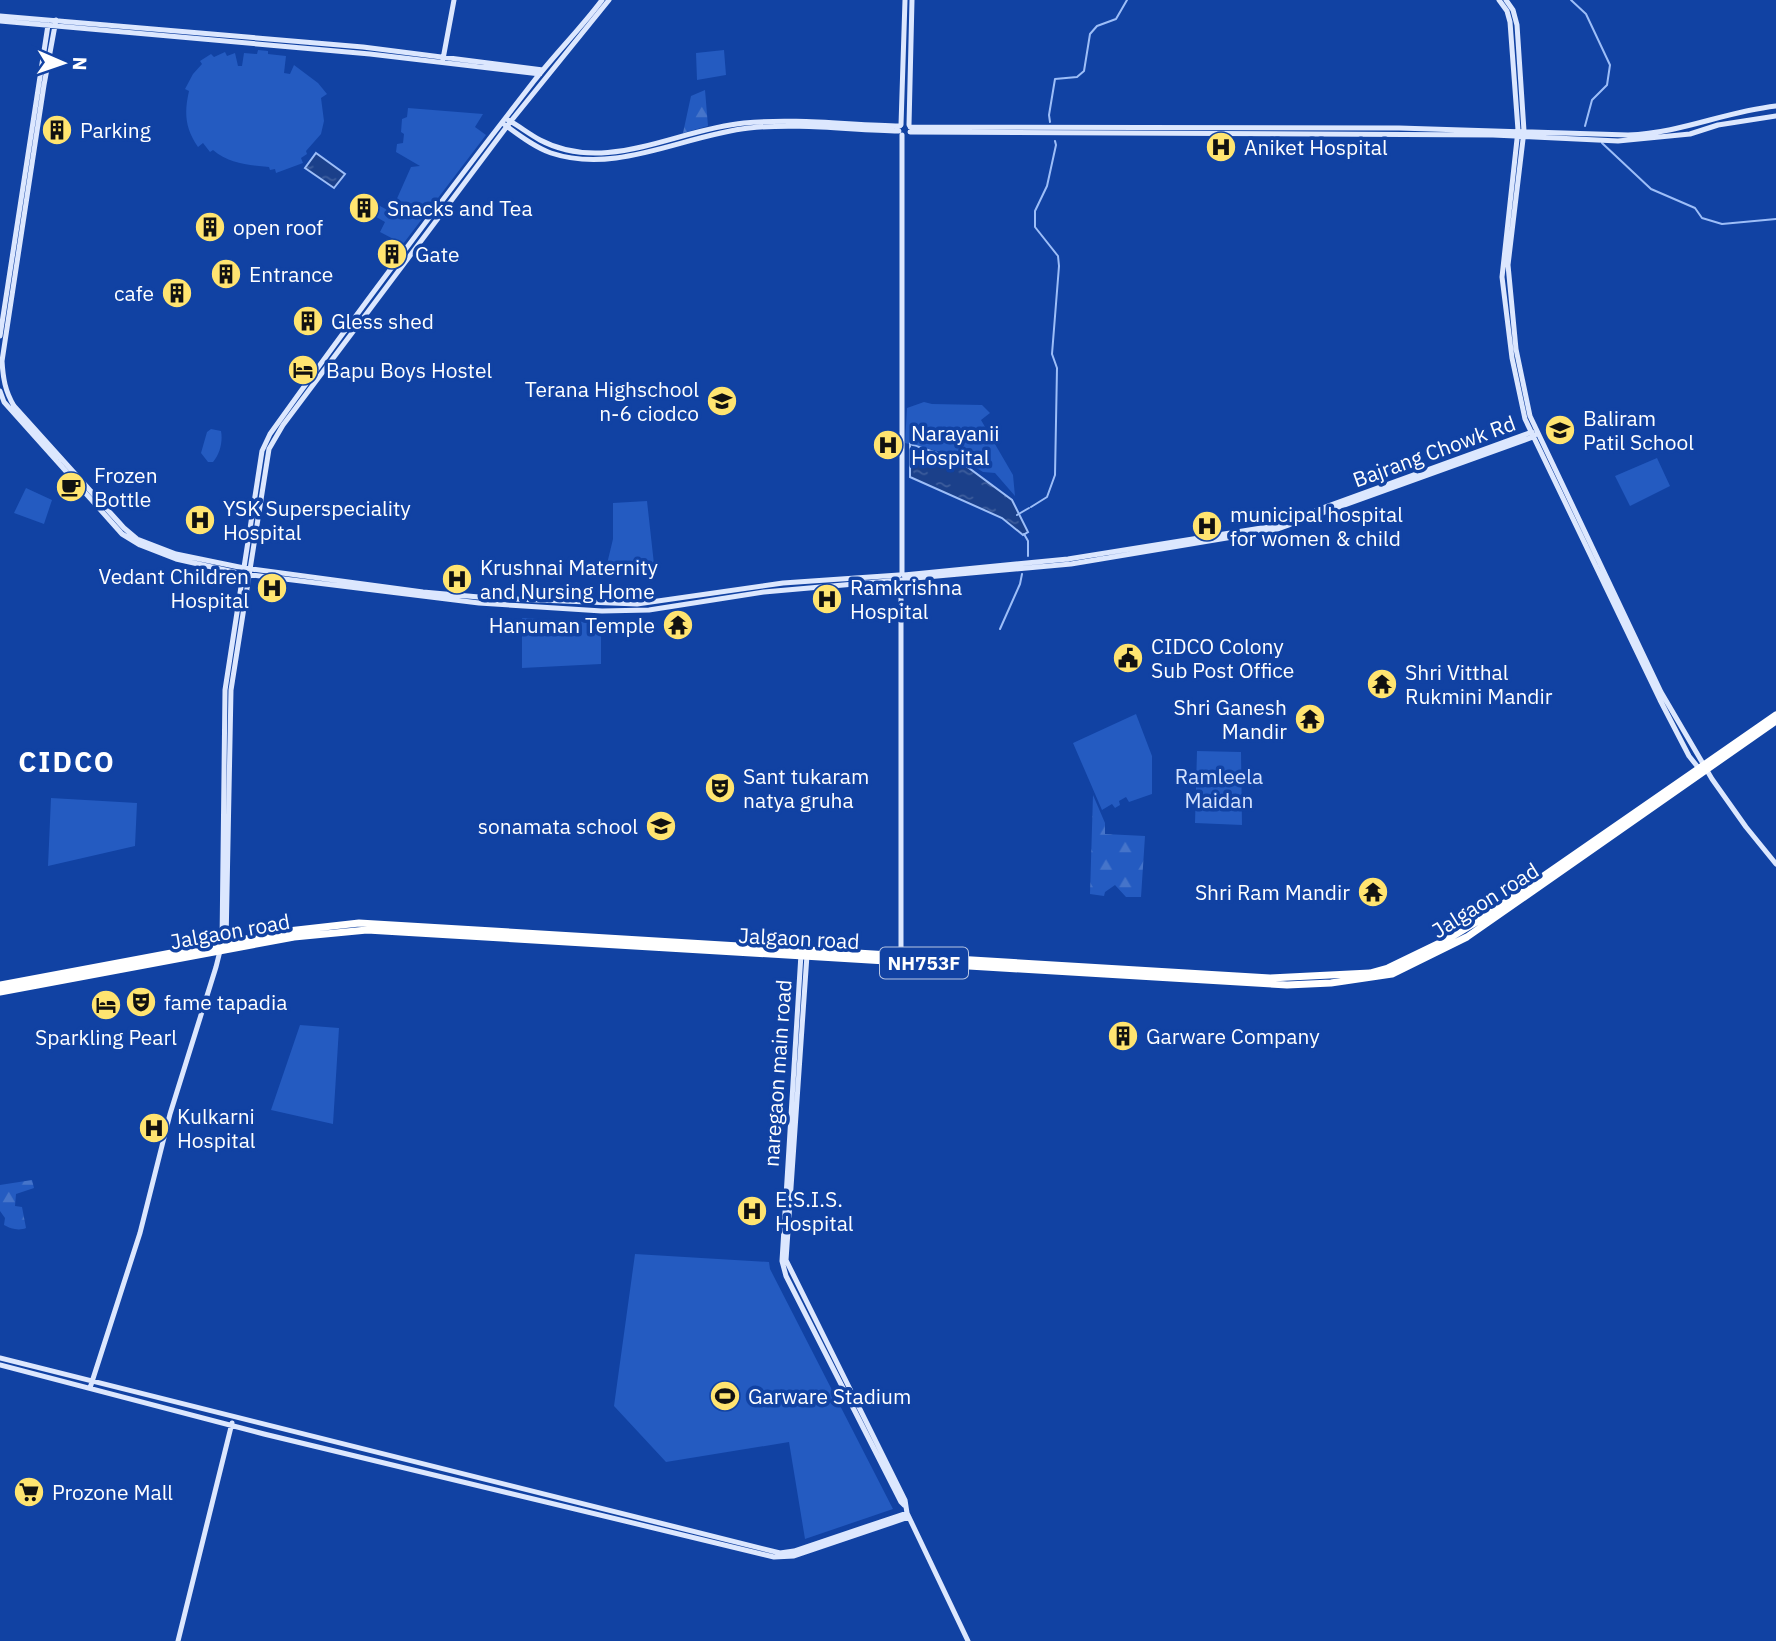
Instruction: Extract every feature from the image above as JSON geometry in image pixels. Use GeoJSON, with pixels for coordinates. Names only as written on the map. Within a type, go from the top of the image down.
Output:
{"type":"FeatureCollection","features":[{"type":"Feature","properties":{"kind":"highway","name":"Jalgaon road"},"geometry":{"type":"LineString","coordinates":[[0,985],[223,946],[368,930],[804,952],[1287,985],[1373,978],[1392,974],[1467,937],[1776,715]]}},
{"type":"Feature","properties":{"kind":"highway","name":"Jalgaon road"},"geometry":{"type":"LineString","coordinates":[[804,952],[901,955],[1270,978],[1370,973],[1408,959],[1483,918],[1702,768],[1776,721]]}},
{"type":"Feature","properties":{"kind":"highway","name":"Jalgaon road"},"geometry":{"type":"LineString","coordinates":[[0,992],[223,946]]}},
{"type":"Feature","properties":{"kind":"street"},"geometry":{"type":"LineString","coordinates":[[443,60],[454,0]]}},
{"type":"Feature","properties":{"kind":"street"},"geometry":{"type":"LineString","coordinates":[[94,1384],[140,1233],[170,1114],[223,946],[225,690],[269,449],[283,425],[506,122],[602,0]]}},
{"type":"Feature","properties":{"kind":"street"},"geometry":{"type":"LineString","coordinates":[[545,73],[609,0]]}},
{"type":"Feature","properties":{"kind":"street"},"geometry":{"type":"LineString","coordinates":[[901,955],[901,129],[905,0]]}},
{"type":"Feature","properties":{"kind":"street"},"geometry":{"type":"LineString","coordinates":[[910,128],[912,0]]}},
{"type":"Feature","properties":{"kind":"street"},"geometry":{"type":"LineString","coordinates":[[1499,0],[1507,11],[1515,37]]}},
{"type":"Feature","properties":{"kind":"street"},"geometry":{"type":"LineString","coordinates":[[1506,0],[1516,17],[1521,133],[1502,277],[1513,368],[1525,419],[1660,700],[1702,768],[1776,864]]}},
{"type":"Feature","properties":{"kind":"street"},"geometry":{"type":"LineString","coordinates":[[0,18],[443,60],[545,73]]}},
{"type":"Feature","properties":{"kind":"street"},"geometry":{"type":"LineString","coordinates":[[0,336],[48,22]]}},
{"type":"Feature","properties":{"kind":"street"},"geometry":{"type":"LineString","coordinates":[[52,453],[6,394],[1,361],[56,23]]}},
{"type":"Feature","properties":{"kind":"street"},"geometry":{"type":"LineString","coordinates":[[506,122],[541,141],[601,154],[743,123],[901,129],[1628,135],[1654,134],[1699,125],[1726,114],[1776,106]]}},
{"type":"Feature","properties":{"kind":"street"},"geometry":{"type":"LineString","coordinates":[[1521,133],[1637,140],[1690,134],[1718,125],[1776,116]]}},
{"type":"Feature","properties":{"kind":"street"},"geometry":{"type":"LineString","coordinates":[[901,129],[910,128]]}},
{"type":"Feature","properties":{"kind":"street"},"geometry":{"type":"LineString","coordinates":[[0,391],[4,402],[52,453]]}},
{"type":"Feature","properties":{"kind":"street","name":"Bajrang Chowk Rd"},"geometry":{"type":"LineString","coordinates":[[52,453],[122,534],[140,545],[176,559],[246,572],[423,592],[610,604],[666,601],[783,583],[902,577],[1068,559],[1273,526],[1534,434]]}},
{"type":"Feature","properties":{"kind":"street","name":"naregaon main road"},"geometry":{"type":"LineString","coordinates":[[804,952],[786,1260],[905,1500],[908,1515],[968,1641]]}},
{"type":"Feature","properties":{"kind":"street"},"geometry":{"type":"LineString","coordinates":[[0,1358],[231,1425],[473,1480]]}},
{"type":"Feature","properties":{"kind":"street"},"geometry":{"type":"LineString","coordinates":[[0,1365],[233,1416],[473,1480],[732,1544],[780,1553],[812,1547],[908,1515]]}},
{"type":"Feature","properties":{"kind":"street"},"geometry":{"type":"LineString","coordinates":[[178,1641],[233,1416]]}},
{"type":"Feature","properties":{"kind":"green space"},"geometry":{"type":"Polygon","coordinates":[[[258,50],[286,56],[284,73],[290,74],[294,65],[318,83],[327,94],[321,98],[324,121],[321,134],[301,158],[303,163],[276,173],[275,169],[270,170],[269,167],[240,163],[213,150],[210,152],[203,143],[198,147],[190,133],[187,120],[189,91],[185,89],[202,64],[200,61],[211,54],[214,57],[225,52],[227,56],[235,53],[238,66],[242,66],[244,53],[257,54],[258,50]]]}},
{"type":"Feature","properties":{"kind":"green space"},"geometry":{"type":"Polygon","coordinates":[[[724,50],[726,75],[697,80],[696,53],[724,50]]]}},
{"type":"Feature","properties":{"kind":"green space"},"geometry":{"type":"Polygon","coordinates":[[[705,90],[708,126],[683,133],[691,96],[705,90]]]}},
{"type":"Feature","properties":{"kind":"green space"},"geometry":{"type":"Polygon","coordinates":[[[408,108],[483,114],[475,127],[486,135],[403,244],[380,232],[385,222],[364,210],[369,200],[391,212],[411,167],[420,166],[396,152],[397,144],[403,143],[402,119],[407,117],[408,108]]]}},
{"type":"Feature","properties":{"kind":"green space"},"geometry":{"type":"Polygon","coordinates":[[[924,402],[982,405],[990,413],[981,420],[1013,475],[1015,496],[995,473],[983,472],[957,456],[905,443],[907,408],[924,402]]]}},
{"type":"Feature","properties":{"kind":"green space"},"geometry":{"type":"Polygon","coordinates":[[[211,429],[221,431],[222,439],[215,459],[208,462],[201,453],[207,432],[211,429]]]}},
{"type":"Feature","properties":{"kind":"green space"},"geometry":{"type":"Polygon","coordinates":[[[1657,458],[1670,486],[1630,506],[1615,476],[1657,458]]]}},
{"type":"Feature","properties":{"kind":"green space"},"geometry":{"type":"Polygon","coordinates":[[[26,488],[52,500],[44,524],[14,513],[26,488]]]}},
{"type":"Feature","properties":{"kind":"green space"},"geometry":{"type":"Polygon","coordinates":[[[647,501],[654,564],[606,568],[613,539],[613,503],[647,501]]]}},
{"type":"Feature","properties":{"kind":"green space"},"geometry":{"type":"Polygon","coordinates":[[[522,618],[601,623],[601,664],[522,668],[522,618]]]}},
{"type":"Feature","properties":{"kind":"green space"},"geometry":{"type":"Polygon","coordinates":[[[1136,714],[1152,756],[1152,794],[1129,802],[1126,797],[1119,801],[1120,805],[1115,808],[1112,804],[1102,810],[1073,743],[1136,714]]]}},
{"type":"Feature","properties":{"kind":"green space","name":"Ramleela Maidan"},"geometry":{"type":"Polygon","coordinates":[[[1197,751],[1241,752],[1242,825],[1195,823],[1197,751]]]}},
{"type":"Feature","properties":{"kind":"green space"},"geometry":{"type":"Polygon","coordinates":[[[1093,795],[1105,823],[1105,834],[1145,836],[1141,897],[1126,897],[1115,885],[1105,892],[1104,896],[1090,894],[1093,795]]]}},
{"type":"Feature","properties":{"kind":"green space"},"geometry":{"type":"Polygon","coordinates":[[[51,798],[137,803],[135,846],[48,866],[51,798]]]}},
{"type":"Feature","properties":{"kind":"green space"},"geometry":{"type":"Polygon","coordinates":[[[300,1025],[339,1028],[333,1124],[271,1110],[300,1025]]]}},
{"type":"Feature","properties":{"kind":"green space"},"geometry":{"type":"Polygon","coordinates":[[[32,1180],[34,1188],[16,1194],[15,1206],[22,1207],[26,1228],[15,1229],[4,1225],[5,1218],[0,1211],[0,1185],[32,1180]]]}},
{"type":"Feature","properties":{"kind":"green space","name":"Garware Stadium"},"geometry":{"type":"Polygon","coordinates":[[[635,1254],[769,1262],[770,1269],[893,1509],[805,1539],[789,1442],[666,1462],[614,1406],[635,1254]]]}},
{"type":"Feature","properties":{"kind":"water"},"geometry":{"type":"Polygon","coordinates":[[[316,153],[345,174],[334,188],[305,168],[316,153]]]}},
{"type":"Feature","properties":{"kind":"water"},"geometry":{"type":"Polygon","coordinates":[[[910,444],[958,460],[1012,500],[1028,532],[1023,535],[1002,518],[910,477],[910,444]]]}},
{"type":"Feature","properties":{"kind":"waterway"},"geometry":{"type":"LineString","coordinates":[[1050,122],[1055,79],[1077,77],[1084,71],[1090,34],[1097,26],[1116,19],[1127,0]]}},
{"type":"Feature","properties":{"kind":"waterway"},"geometry":{"type":"LineString","coordinates":[[1571,0],[1586,14],[1610,65],[1607,85],[1592,100],[1585,126]]}},
{"type":"Feature","properties":{"kind":"waterway"},"geometry":{"type":"LineString","coordinates":[[1031,507],[1047,497],[1055,475],[1057,368],[1052,354],[1059,266],[1058,256],[1035,227],[1035,211],[1047,186],[1055,141]]}},
{"type":"Feature","properties":{"kind":"waterway"},"geometry":{"type":"LineString","coordinates":[[1602,143],[1651,189],[1695,208],[1702,218],[1722,224],[1776,219]]}},
{"type":"Feature","properties":{"kind":"waterway"},"geometry":{"type":"LineString","coordinates":[[1017,515],[1029,508]]}},
{"type":"Feature","properties":{"kind":"waterway"},"geometry":{"type":"LineString","coordinates":[[1024,534],[1028,541],[1028,556]]}},
{"type":"Feature","properties":{"kind":"waterway"},"geometry":{"type":"LineString","coordinates":[[1000,629],[1022,574]]}},
{"type":"Feature","properties":{"kind":"place","name":"Parking"},"geometry":{"type":"Point","coordinates":[57,130]}},
{"type":"Feature","properties":{"kind":"place","name":"Aniket Hospital"},"geometry":{"type":"Point","coordinates":[1221,147]}},
{"type":"Feature","properties":{"kind":"place","name":"Snacks and Tea"},"geometry":{"type":"Point","coordinates":[364,208]}},
{"type":"Feature","properties":{"kind":"place","name":"open roof"},"geometry":{"type":"Point","coordinates":[210,227]}},
{"type":"Feature","properties":{"kind":"place","name":"Gate"},"geometry":{"type":"Point","coordinates":[392,254]}},
{"type":"Feature","properties":{"kind":"place","name":"Entrance"},"geometry":{"type":"Point","coordinates":[226,274]}},
{"type":"Feature","properties":{"kind":"place","name":"cafe"},"geometry":{"type":"Point","coordinates":[177,293]}},
{"type":"Feature","properties":{"kind":"place","name":"Gless shed"},"geometry":{"type":"Point","coordinates":[308,321]}},
{"type":"Feature","properties":{"kind":"place","name":"Bapu Boys Hostel"},"geometry":{"type":"Point","coordinates":[303,370]}},
{"type":"Feature","properties":{"kind":"place","name":"Terana Highschool n-6 ciodco"},"geometry":{"type":"Point","coordinates":[722,401]}},
{"type":"Feature","properties":{"kind":"place","name":"Baliram Patil School"},"geometry":{"type":"Point","coordinates":[1560,430]}},
{"type":"Feature","properties":{"kind":"place","name":"Narayanii Hospital"},"geometry":{"type":"Point","coordinates":[888,445]}},
{"type":"Feature","properties":{"kind":"place","name":"Frozen Bottle"},"geometry":{"type":"Point","coordinates":[71,487]}},
{"type":"Feature","properties":{"kind":"place","name":"YSK Superspeciality Hospital"},"geometry":{"type":"Point","coordinates":[200,520]}},
{"type":"Feature","properties":{"kind":"place","name":"municipal hospital for women & child"},"geometry":{"type":"Point","coordinates":[1207,526]}},
{"type":"Feature","properties":{"kind":"place","name":"Krushnai Maternity and Nursing Home"},"geometry":{"type":"Point","coordinates":[457,579]}},
{"type":"Feature","properties":{"kind":"place","name":"Vedant Children Hospital"},"geometry":{"type":"Point","coordinates":[272,588]}},
{"type":"Feature","properties":{"kind":"place","name":"Ramkrishna Hospital"},"geometry":{"type":"Point","coordinates":[827,599]}},
{"type":"Feature","properties":{"kind":"place","name":"Hanuman Temple"},"geometry":{"type":"Point","coordinates":[678,625]}},
{"type":"Feature","properties":{"kind":"place","name":"CIDCO Colony Sub Post Office"},"geometry":{"type":"Point","coordinates":[1128,658]}},
{"type":"Feature","properties":{"kind":"place","name":"Shri Vitthal Rukmini Mandir"},"geometry":{"type":"Point","coordinates":[1382,684]}},
{"type":"Feature","properties":{"kind":"place","name":"Shri Ganesh Mandir"},"geometry":{"type":"Point","coordinates":[1310,719]}},
{"type":"Feature","properties":{"kind":"place","name":"Sant tukaram natya gruha"},"geometry":{"type":"Point","coordinates":[720,788]}},
{"type":"Feature","properties":{"kind":"place","name":"sonamata school"},"geometry":{"type":"Point","coordinates":[661,826]}},
{"type":"Feature","properties":{"kind":"place","name":"Shri Ram Mandir"},"geometry":{"type":"Point","coordinates":[1373,892]}},
{"type":"Feature","properties":{"kind":"place","name":"fame tapadia"},"geometry":{"type":"Point","coordinates":[141,1002]}},
{"type":"Feature","properties":{"kind":"place","name":"Sparkling Pearl"},"geometry":{"type":"Point","coordinates":[106,1005]}},
{"type":"Feature","properties":{"kind":"place","name":"Garware Company"},"geometry":{"type":"Point","coordinates":[1123,1036]}},
{"type":"Feature","properties":{"kind":"place","name":"Kulkarni Hospital"},"geometry":{"type":"Point","coordinates":[154,1128]}},
{"type":"Feature","properties":{"kind":"place","name":"E.S.I.S. Hospital"},"geometry":{"type":"Point","coordinates":[752,1211]}},
{"type":"Feature","properties":{"kind":"place","name":"Garware Stadium"},"geometry":{"type":"Point","coordinates":[725,1396]}},
{"type":"Feature","properties":{"kind":"place","name":"Prozone Mall"},"geometry":{"type":"Point","coordinates":[29,1492]}},
{"type":"Feature","properties":{"kind":"district","name":"CIDCO"},"geometry":{"type":"Point","coordinates":[67,761]}}]}
